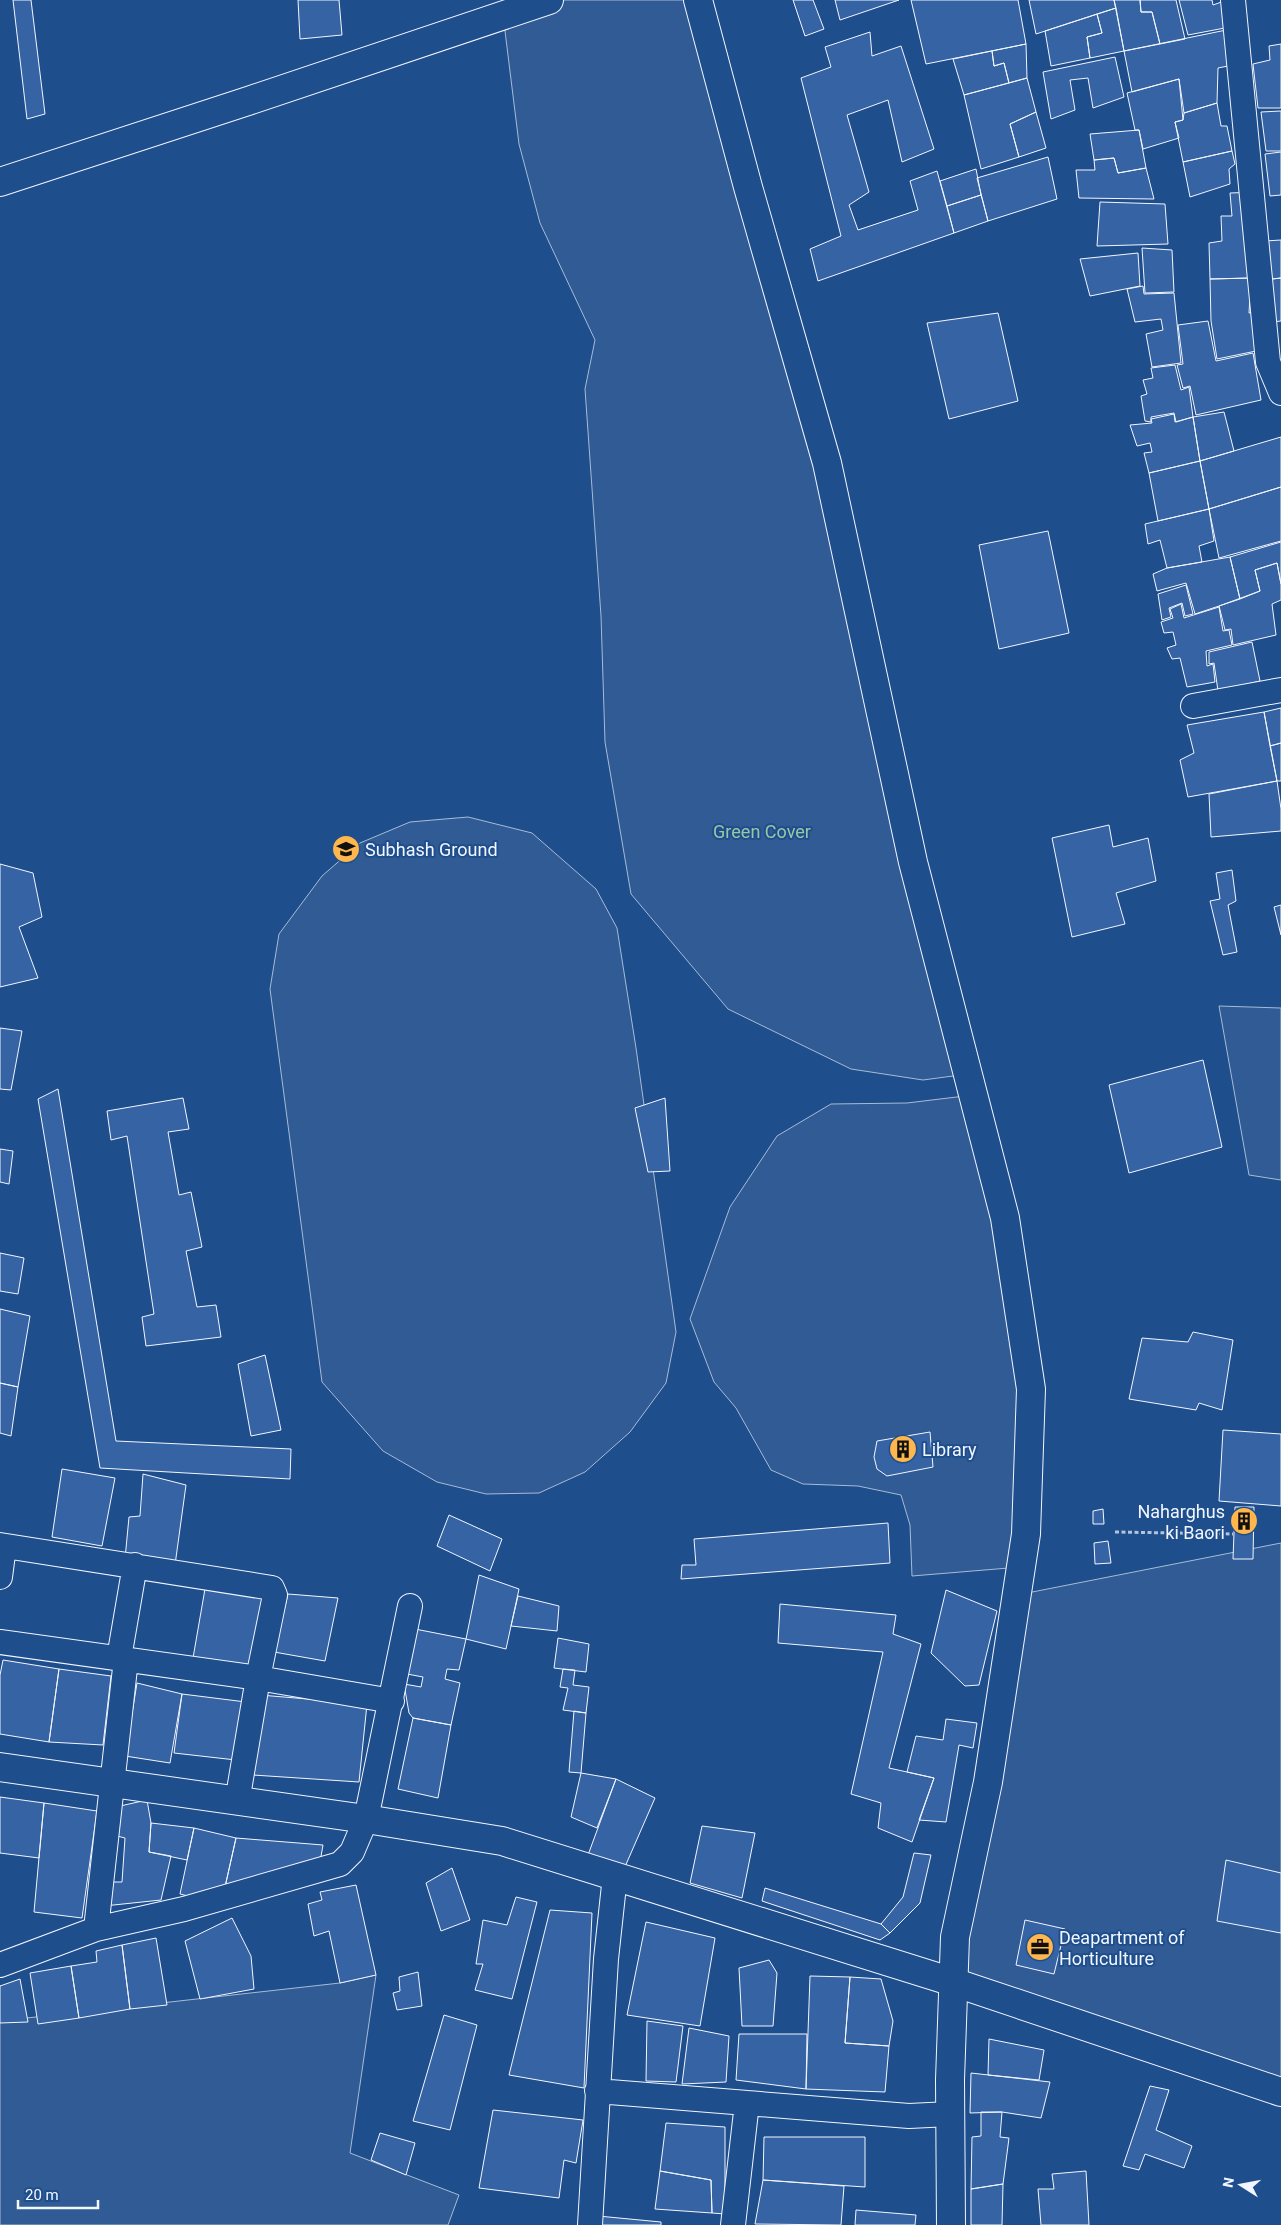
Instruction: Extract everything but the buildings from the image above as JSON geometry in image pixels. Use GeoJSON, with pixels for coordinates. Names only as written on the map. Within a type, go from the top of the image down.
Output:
{"type":"FeatureCollection","features":[{"type":"Feature","properties":{"kind":"main road"},"geometry":{"type":"LineString","coordinates":[[0,182],[549,0]]}},
{"type":"Feature","properties":{"kind":"main road"},"geometry":{"type":"LineString","coordinates":[[698,0],[748,187],[827,463],[913,862],[1005,1218],[1031,1389],[1026,1534],[988,1782],[955,1937],[950,2114],[951,2225]]}},
{"type":"Feature","properties":{"kind":"main road"},"geometry":{"type":"LineString","coordinates":[[0,1767],[366,1819],[502,1841],[953,1982],[1281,2092]]}},
{"type":"Feature","properties":{"kind":"street"},"geometry":{"type":"LineString","coordinates":[[1234,0],[1268,362],[1281,393]]}},
{"type":"Feature","properties":{"kind":"street"},"geometry":{"type":"LineString","coordinates":[[1193,706],[1281,690]]}},
{"type":"Feature","properties":{"kind":"street"},"geometry":{"type":"LineString","coordinates":[[0,1577],[2,1546],[135,1565],[272,1588],[275,1595],[258,1678],[237,1802]]}},
{"type":"Feature","properties":{"kind":"street"},"geometry":{"type":"LineString","coordinates":[[96,1929],[114,1783],[123,1658],[135,1565]]}},
{"type":"Feature","properties":{"kind":"street"},"geometry":{"type":"LineString","coordinates":[[0,1966],[96,1929],[184,1909],[340,1864],[352,1852],[366,1819],[392,1702],[410,1606]]}},
{"type":"Feature","properties":{"kind":"street"},"geometry":{"type":"LineString","coordinates":[[0,1643],[123,1658],[258,1678],[392,1702]]}},
{"type":"Feature","properties":{"kind":"street"},"geometry":{"type":"LineString","coordinates":[[590,2225],[606,1959],[615,1876]]}},
{"type":"Feature","properties":{"kind":"street"},"geometry":{"type":"LineString","coordinates":[[597,2091],[909,2116],[950,2114]]}},
{"type":"Feature","properties":{"kind":"street"},"geometry":{"type":"LineString","coordinates":[[733,2225],[747,2103]]}},
{"type":"Feature","properties":{"kind":"path"},"geometry":{"type":"LineString","coordinates":[[1115,1532],[1234,1534]]}},
{"type":"Feature","properties":{"kind":"green space","name":"Green Cover"},"geometry":{"type":"Polygon","coordinates":[[[549,0],[697,0],[968,1074],[923,1080],[851,1069],[728,1009],[631,894],[605,742],[601,616],[585,389],[595,340],[540,223],[519,144],[503,15],[549,0]]]}},
{"type":"Feature","properties":{"kind":"green space"},"geometry":{"type":"Polygon","coordinates":[[[468,817],[532,833],[596,889],[617,928],[676,1332],[666,1383],[630,1432],[585,1472],[539,1493],[486,1494],[437,1482],[383,1451],[322,1382],[270,989],[279,934],[322,876],[360,843],[410,822],[468,817]]]}},
{"type":"Feature","properties":{"kind":"green space"},"geometry":{"type":"Polygon","coordinates":[[[1219,1006],[1281,1008],[1281,1180],[1249,1175],[1219,1006]]]}},
{"type":"Feature","properties":{"kind":"green space"},"geometry":{"type":"Polygon","coordinates":[[[973,1095],[1031,1389],[1021,1567],[912,1576],[910,1525],[901,1495],[858,1486],[803,1484],[771,1470],[736,1408],[714,1382],[690,1319],[730,1207],[777,1136],[831,1104],[907,1103],[973,1095]]]}},
{"type":"Feature","properties":{"kind":"green space"},"geometry":{"type":"Polygon","coordinates":[[[1281,1543],[1281,2091],[953,1982],[1017,1595],[1281,1543]]]}},
{"type":"Feature","properties":{"kind":"green space"},"geometry":{"type":"Polygon","coordinates":[[[376,1975],[350,2153],[459,2195],[448,2225],[0,2225],[0,2021],[340,1983],[376,1975]]]}},
{"type":"Feature","properties":{"kind":"place","name":"Subhash Ground"},"geometry":{"type":"Point","coordinates":[346,849]}},
{"type":"Feature","properties":{"kind":"place","name":"Library"},"geometry":{"type":"Point","coordinates":[903,1449]}},
{"type":"Feature","properties":{"kind":"place","name":"Naharghus ki Baori"},"geometry":{"type":"Point","coordinates":[1244,1521]}},
{"type":"Feature","properties":{"kind":"place","name":"Deapartment of Horticulture"},"geometry":{"type":"Point","coordinates":[1040,1947]}}]}
